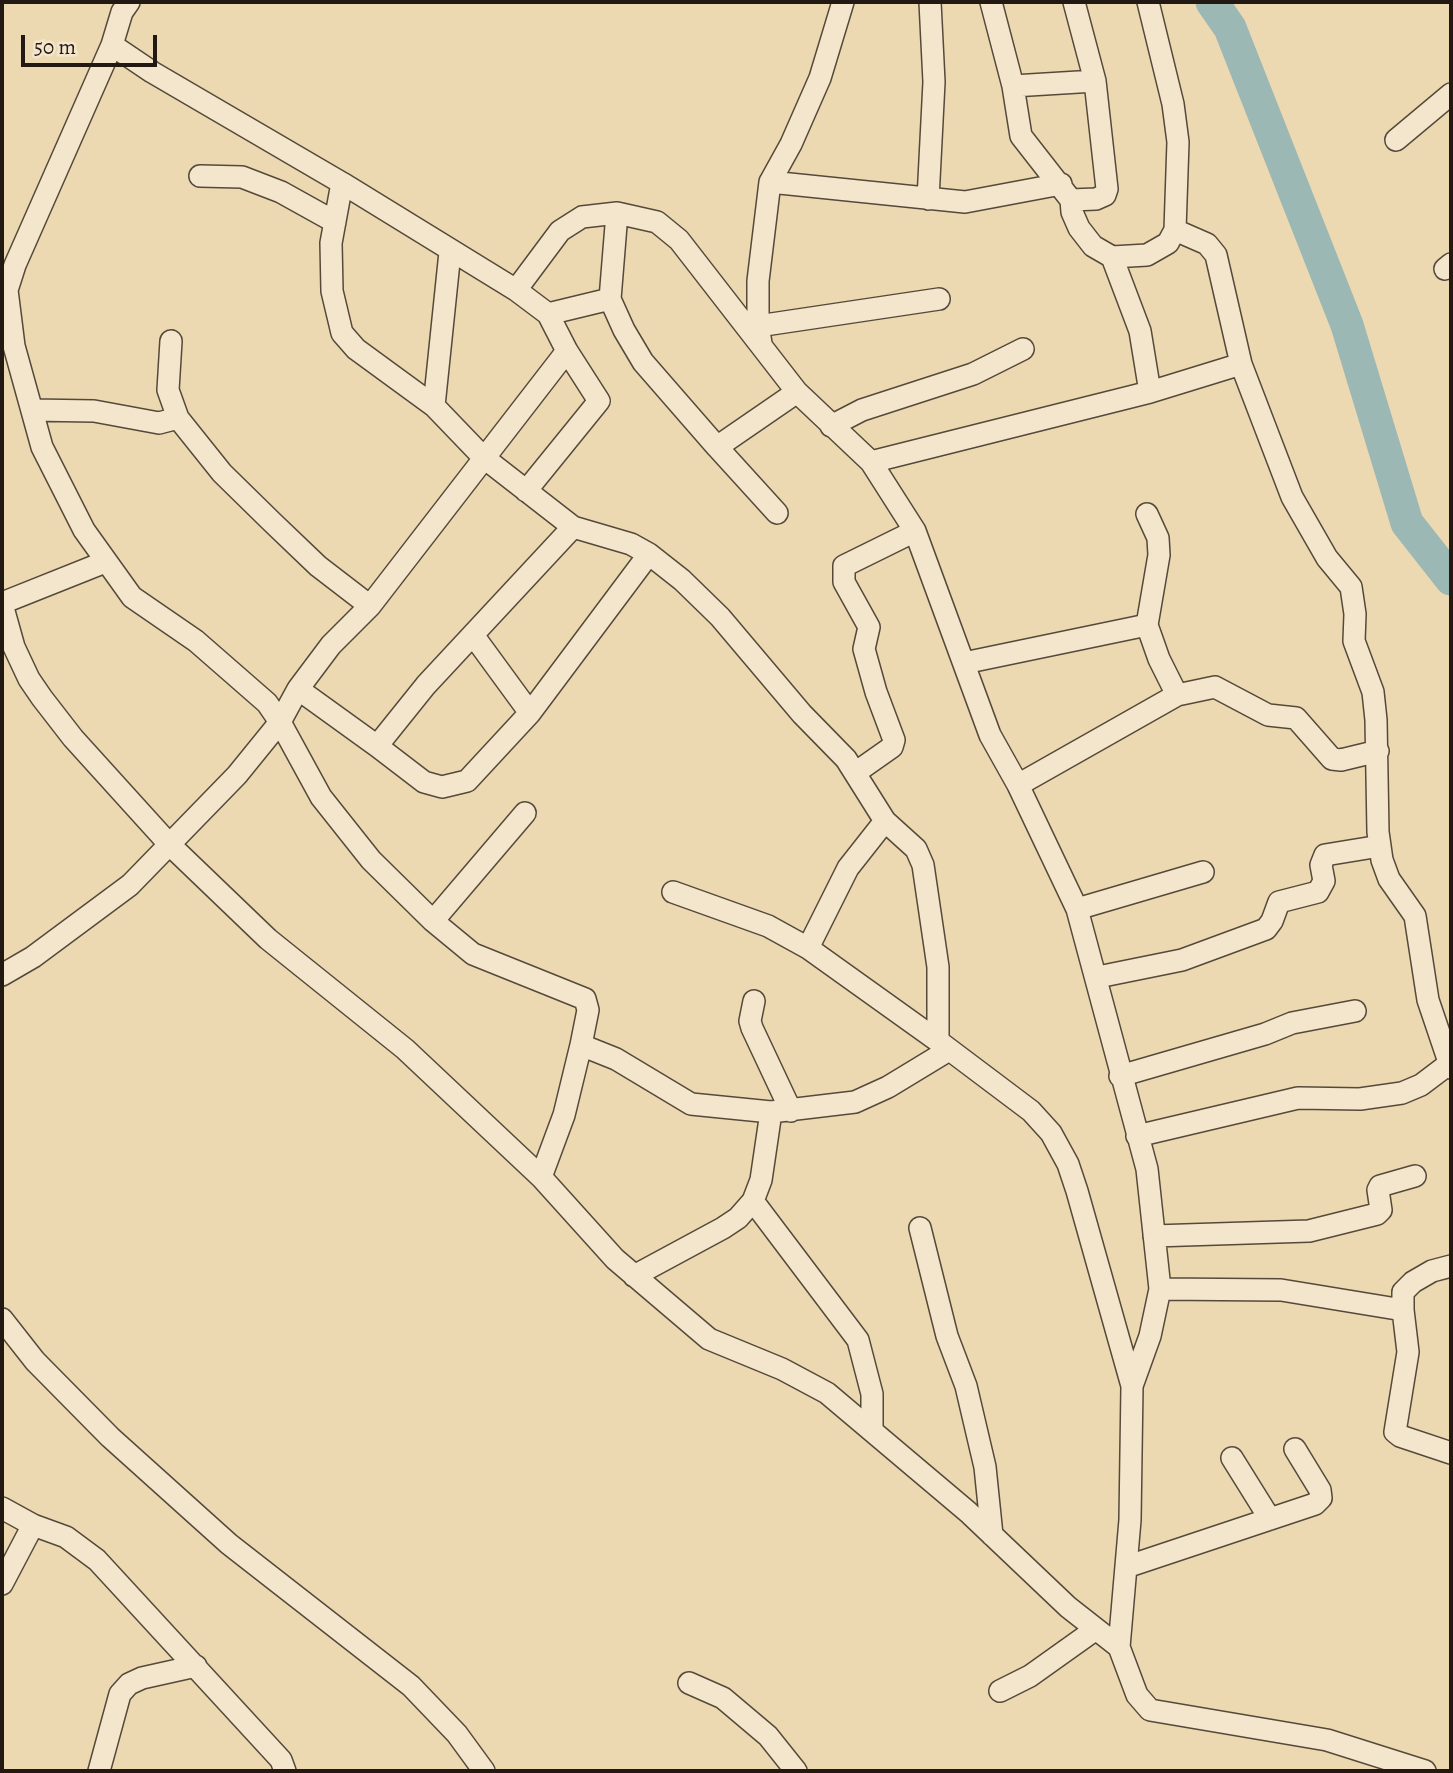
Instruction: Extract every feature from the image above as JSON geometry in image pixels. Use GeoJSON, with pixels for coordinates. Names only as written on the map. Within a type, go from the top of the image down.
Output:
{"type":"FeatureCollection","features":[{"type":"Feature","properties":{"kind":"street"},"geometry":{"type":"LineString","coordinates":[[129,2],[122,12],[111,44],[4,295],[14,346],[42,447],[84,530],[132,597],[197,641],[267,703],[321,797],[371,860],[433,921],[473,954],[585,999],[588,1010],[564,1115],[541,1177]]}},
{"type":"Feature","properties":{"kind":"street"},"geometry":{"type":"LineString","coordinates":[[760,335],[758,281],[770,182],[791,144],[820,78],[843,2]]}},
{"type":"Feature","properties":{"kind":"street"},"geometry":{"type":"LineString","coordinates":[[928,199],[934,82],[930,2]]}},
{"type":"Feature","properties":{"kind":"street"},"geometry":{"type":"LineString","coordinates":[[991,2],[1013,86],[1021,136],[1066,192],[1079,228],[1093,246],[1112,257],[1147,255],[1168,243],[1175,230],[1178,142],[1148,2]]}},
{"type":"Feature","properties":{"kind":"street"},"geometry":{"type":"LineString","coordinates":[[770,182],[965,202],[1066,192],[1096,199],[1105,195],[1107,189],[1095,82],[1074,2]]}},
{"type":"Feature","properties":{"kind":"street"},"geometry":{"type":"LineString","coordinates":[[111,44],[152,72],[342,183],[450,252],[516,290],[548,314],[567,351],[599,401],[526,491]]}},
{"type":"Feature","properties":{"kind":"street"},"geometry":{"type":"LineString","coordinates":[[1013,86],[1095,82]]}},
{"type":"Feature","properties":{"kind":"street"},"geometry":{"type":"LineString","coordinates":[[1396,139],[1451,94]]}},
{"type":"Feature","properties":{"kind":"street"},"geometry":{"type":"LineString","coordinates":[[200,176],[242,177],[281,192],[335,222]]}},
{"type":"Feature","properties":{"kind":"street"},"geometry":{"type":"LineString","coordinates":[[342,183],[331,243],[332,290],[342,333],[356,349],[434,406],[483,457],[573,527],[631,544],[649,554],[682,580],[720,618],[802,715],[846,759],[885,821],[916,849],[923,865],[938,967],[944,1045]]}},
{"type":"Feature","properties":{"kind":"street"},"geometry":{"type":"LineString","coordinates":[[617,212],[610,299],[624,330],[643,362],[777,513]]}},
{"type":"Feature","properties":{"kind":"street"},"geometry":{"type":"LineString","coordinates":[[516,290],[560,231],[582,217],[617,212],[657,222],[679,240],[760,335],[797,391],[871,462],[915,531],[990,735],[1018,785],[1077,909],[1098,977],[1120,1076],[1147,1169],[1160,1289],[1150,1336],[1132,1386],[1126,1567],[1119,1647],[1137,1695],[1150,1710],[1327,1740],[1425,1771]]}},
{"type":"Feature","properties":{"kind":"street"},"geometry":{"type":"LineString","coordinates":[[1137,1136],[1298,1098],[1360,1098],[1402,1093],[1421,1085],[1450,1065],[1427,1000],[1415,916],[1389,879],[1380,846],[1378,751],[1373,692],[1354,641],[1355,614],[1351,587],[1327,558],[1292,497],[1241,364],[1216,256],[1207,244],[1175,230]]}},
{"type":"Feature","properties":{"kind":"street"},"geometry":{"type":"LineString","coordinates":[[434,406],[450,252]]}},
{"type":"Feature","properties":{"kind":"street"},"geometry":{"type":"LineString","coordinates":[[1112,257],[1140,331],[1150,392]]}},
{"type":"Feature","properties":{"kind":"street"},"geometry":{"type":"LineString","coordinates":[[548,314],[610,299]]}},
{"type":"Feature","properties":{"kind":"street"},"geometry":{"type":"LineString","coordinates":[[760,335],[939,299]]}},
{"type":"Feature","properties":{"kind":"street"},"geometry":{"type":"LineString","coordinates":[[171,341],[168,390],[178,418],[222,472],[272,522],[318,566],[370,606]]}},
{"type":"Feature","properties":{"kind":"street"},"geometry":{"type":"LineString","coordinates":[[831,426],[862,410],[973,374],[1023,349]]}},
{"type":"Feature","properties":{"kind":"street"},"geometry":{"type":"LineString","coordinates":[[2,975],[33,957],[130,885],[237,775],[280,722],[298,690],[331,645],[370,606],[567,351]]}},
{"type":"Feature","properties":{"kind":"street"},"geometry":{"type":"LineString","coordinates":[[871,462],[1150,392],[1241,364]]}},
{"type":"Feature","properties":{"kind":"street"},"geometry":{"type":"LineString","coordinates":[[717,447],[797,391]]}},
{"type":"Feature","properties":{"kind":"street"},"geometry":{"type":"LineString","coordinates":[[32,410],[94,411],[159,423],[178,418]]}},
{"type":"Feature","properties":{"kind":"street"},"geometry":{"type":"LineString","coordinates":[[1147,514],[1158,538],[1160,555],[1147,625],[1158,659],[1177,695]]}},
{"type":"Feature","properties":{"kind":"street"},"geometry":{"type":"LineString","coordinates":[[377,746],[426,685],[573,527]]}},
{"type":"Feature","properties":{"kind":"street"},"geometry":{"type":"LineString","coordinates":[[855,773],[892,747],[894,740],[864,649],[869,627],[844,582],[845,566],[915,531]]}},
{"type":"Feature","properties":{"kind":"street"},"geometry":{"type":"LineString","coordinates":[[298,690],[424,782],[455,786],[467,781],[530,713],[649,554]]}},
{"type":"Feature","properties":{"kind":"street"},"geometry":{"type":"LineString","coordinates":[[105,562],[2,604],[15,647],[29,679],[42,698],[73,738],[169,844],[268,939],[405,1049],[541,1177],[615,1259],[634,1276],[709,1339],[782,1370],[827,1394],[992,1535],[1068,1607],[1119,1647]]}},
{"type":"Feature","properties":{"kind":"street"},"geometry":{"type":"LineString","coordinates":[[964,663],[1147,625]]}},
{"type":"Feature","properties":{"kind":"street"},"geometry":{"type":"LineString","coordinates":[[473,635],[530,713]]}},
{"type":"Feature","properties":{"kind":"street"},"geometry":{"type":"LineString","coordinates":[[1018,785],[1177,695],[1214,687],[1268,715],[1296,718],[1332,759],[1341,760],[1378,751]]}},
{"type":"Feature","properties":{"kind":"street"},"geometry":{"type":"LineString","coordinates":[[433,921],[525,813]]}},
{"type":"Feature","properties":{"kind":"street"},"geometry":{"type":"LineString","coordinates":[[807,948],[848,868],[885,821]]}},
{"type":"Feature","properties":{"kind":"street"},"geometry":{"type":"LineString","coordinates":[[1098,977],[1182,960],[1266,929],[1279,902],[1318,892],[1324,881],[1321,865],[1325,855],[1333,851],[1380,846]]}},
{"type":"Feature","properties":{"kind":"street"},"geometry":{"type":"LineString","coordinates":[[1077,909],[1203,872]]}},
{"type":"Feature","properties":{"kind":"street"},"geometry":{"type":"LineString","coordinates":[[673,892],[768,926],[807,948],[944,1045],[1031,1111],[1051,1133],[1068,1164],[1132,1386]]}},
{"type":"Feature","properties":{"kind":"street"},"geometry":{"type":"LineString","coordinates":[[634,1276],[723,1228],[738,1218],[753,1201],[781,1111],[750,1021],[754,1001]]}},
{"type":"Feature","properties":{"kind":"street"},"geometry":{"type":"LineString","coordinates":[[1120,1076],[1265,1034],[1292,1023],[1355,1011]]}},
{"type":"Feature","properties":{"kind":"street"},"geometry":{"type":"LineString","coordinates":[[581,1045],[616,1059],[691,1104],[781,1111],[855,1102],[888,1087],[944,1045]]}},
{"type":"Feature","properties":{"kind":"street"},"geometry":{"type":"LineString","coordinates":[[1154,1236],[1309,1231],[1377,1214],[1381,1210],[1378,1190],[1380,1186],[1415,1176]]}},
{"type":"Feature","properties":{"kind":"street"},"geometry":{"type":"LineString","coordinates":[[753,1201],[858,1340],[872,1394],[872,1431]]}},
{"type":"Feature","properties":{"kind":"street"},"geometry":{"type":"LineString","coordinates":[[920,1228],[947,1336],[966,1386],[985,1467],[992,1535]]}},
{"type":"Feature","properties":{"kind":"street"},"geometry":{"type":"LineString","coordinates":[[1451,1266],[1432,1271],[1413,1282],[1403,1292],[1408,1352],[1395,1432],[1451,1453]]}},
{"type":"Feature","properties":{"kind":"street"},"geometry":{"type":"LineString","coordinates":[[1160,1289],[1281,1290],[1403,1310]]}},
{"type":"Feature","properties":{"kind":"street"},"geometry":{"type":"LineString","coordinates":[[2,1319],[35,1361],[110,1437],[219,1535],[411,1686],[457,1734],[484,1771]]}},
{"type":"Feature","properties":{"kind":"street"},"geometry":{"type":"LineString","coordinates":[[1126,1567],[1315,1504],[1321,1498],[1320,1490],[1295,1449]]}},
{"type":"Feature","properties":{"kind":"street"},"geometry":{"type":"LineString","coordinates":[[1232,1458],[1270,1519]]}},
{"type":"Feature","properties":{"kind":"street"},"geometry":{"type":"LineString","coordinates":[[2,1508],[33,1525],[66,1536],[97,1560],[281,1760],[286,1771]]}},
{"type":"Feature","properties":{"kind":"street"},"geometry":{"type":"LineString","coordinates":[[2,1584],[33,1525]]}},
{"type":"Feature","properties":{"kind":"street"},"geometry":{"type":"LineString","coordinates":[[1000,1691],[1030,1676],[1096,1629]]}},
{"type":"Feature","properties":{"kind":"street"},"geometry":{"type":"LineString","coordinates":[[99,1771],[120,1694],[129,1684],[142,1678],[196,1666]]}},
{"type":"Feature","properties":{"kind":"street"},"geometry":{"type":"LineString","coordinates":[[689,1683],[723,1698],[768,1735],[796,1771]]}},
{"type":"Feature","properties":{"kind":"waterway"},"geometry":{"type":"LineString","coordinates":[[1212,2],[1230,28],[1347,325],[1407,523],[1451,579]]}}]}
